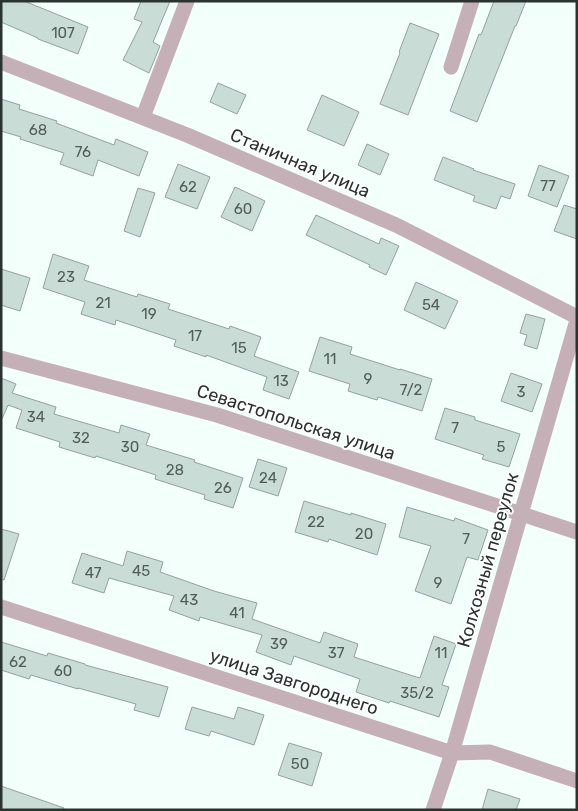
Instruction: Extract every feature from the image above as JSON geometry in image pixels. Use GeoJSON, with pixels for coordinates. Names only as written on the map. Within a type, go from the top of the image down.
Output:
{"type":"FeatureCollection","features":[{"type":"Feature","properties":{"kind":"street"},"geometry":{"type":"LineString","coordinates":[[143,117],[187,1]]}},
{"type":"Feature","properties":{"kind":"street"},"geometry":{"type":"LineString","coordinates":[[451,67],[472,1]]}},
{"type":"Feature","properties":{"kind":"street","name":"Станичная улица"},"geometry":{"type":"LineString","coordinates":[[1,62],[187,135],[396,225],[577,318]]}},
{"type":"Feature","properties":{"kind":"street","name":"Колхозный переулок"},"geometry":{"type":"LineString","coordinates":[[433,810],[452,753],[577,318]]}},
{"type":"Feature","properties":{"kind":"street","name":"Севастопольская улица"},"geometry":{"type":"LineString","coordinates":[[1,358],[217,415],[577,532]]}},
{"type":"Feature","properties":{"kind":"street","name":"улица Завгороднего"},"geometry":{"type":"LineString","coordinates":[[1,608],[452,753],[490,752],[577,781]]}},
{"type":"Feature","properties":{"kind":"building"},"geometry":{"type":"Polygon","coordinates":[[[1,1],[24,1],[88,27],[78,54],[1,22],[1,1]]]}},
{"type":"Feature","properties":{"kind":"building"},"geometry":{"type":"Polygon","coordinates":[[[141,1],[170,1],[153,42],[160,46],[149,73],[123,60],[142,22],[134,19],[141,1]]]}},
{"type":"Feature","properties":{"kind":"building"},"geometry":{"type":"Polygon","coordinates":[[[494,1],[526,1],[477,122],[450,111],[479,34],[481,35],[494,1]]]}},
{"type":"Feature","properties":{"kind":"building"},"geometry":{"type":"Polygon","coordinates":[[[410,23],[439,34],[408,115],[380,104],[410,23]]]}},
{"type":"Feature","properties":{"kind":"building"},"geometry":{"type":"Polygon","coordinates":[[[218,83],[246,95],[237,114],[210,102],[218,83]]]}},
{"type":"Feature","properties":{"kind":"building"},"geometry":{"type":"Polygon","coordinates":[[[322,95],[359,112],[344,146],[307,130],[322,95]]]}},
{"type":"Feature","properties":{"kind":"building"},"geometry":{"type":"Polygon","coordinates":[[[1,99],[20,105],[19,109],[57,121],[56,123],[114,145],[116,139],[148,152],[139,176],[98,160],[93,176],[60,164],[64,153],[1,131],[1,99]]]}},
{"type":"Feature","properties":{"kind":"building"},"geometry":{"type":"Polygon","coordinates":[[[367,144],[389,154],[380,175],[358,165],[367,144]]]}},
{"type":"Feature","properties":{"kind":"building"},"geometry":{"type":"Polygon","coordinates":[[[443,157],[473,170],[515,184],[510,199],[501,196],[496,209],[473,201],[475,196],[434,180],[443,157]]]}},
{"type":"Feature","properties":{"kind":"building"},"geometry":{"type":"Polygon","coordinates":[[[178,164],[210,177],[197,209],[165,197],[178,164]]]}},
{"type":"Feature","properties":{"kind":"building"},"geometry":{"type":"Polygon","coordinates":[[[539,165],[569,176],[557,207],[528,196],[539,165]]]}},
{"type":"Feature","properties":{"kind":"building"},"geometry":{"type":"Polygon","coordinates":[[[235,187],[265,201],[252,231],[221,217],[235,187]]]}},
{"type":"Feature","properties":{"kind":"building"},"geometry":{"type":"Polygon","coordinates":[[[138,188],[155,193],[140,237],[124,231],[138,188]]]}},
{"type":"Feature","properties":{"kind":"building"},"geometry":{"type":"Polygon","coordinates":[[[564,205],[577,209],[577,239],[554,231],[564,205]]]}},
{"type":"Feature","properties":{"kind":"building"},"geometry":{"type":"Polygon","coordinates":[[[316,215],[379,244],[381,238],[399,246],[386,275],[369,267],[370,265],[306,235],[316,215]]]}},
{"type":"Feature","properties":{"kind":"building"},"geometry":{"type":"Polygon","coordinates":[[[53,254],[89,266],[84,280],[137,297],[138,294],[170,304],[168,309],[229,329],[230,326],[261,337],[254,356],[299,372],[289,399],[263,390],[267,377],[206,355],[206,357],[174,346],[176,340],[116,320],[115,325],[81,314],[85,302],[43,288],[53,254]]]}},
{"type":"Feature","properties":{"kind":"building"},"geometry":{"type":"Polygon","coordinates":[[[1,269],[30,278],[20,311],[1,305],[1,269]]]}},
{"type":"Feature","properties":{"kind":"building"},"geometry":{"type":"Polygon","coordinates":[[[416,282],[458,301],[445,329],[404,310],[416,282]]]}},
{"type":"Feature","properties":{"kind":"building"},"geometry":{"type":"Polygon","coordinates":[[[526,314],[545,319],[537,349],[524,345],[527,335],[520,333],[526,314]]]}},
{"type":"Feature","properties":{"kind":"building"},"geometry":{"type":"Polygon","coordinates":[[[320,337],[352,347],[350,354],[432,379],[422,411],[378,397],[377,400],[348,391],[350,384],[309,371],[320,337]]]}},
{"type":"Feature","properties":{"kind":"building"},"geometry":{"type":"Polygon","coordinates":[[[511,373],[542,384],[532,412],[501,401],[511,373]]]}},
{"type":"Feature","properties":{"kind":"building"},"geometry":{"type":"Polygon","coordinates":[[[1,378],[16,384],[12,393],[56,407],[54,414],[119,433],[121,425],[150,434],[146,445],[195,460],[194,462],[243,478],[233,508],[204,499],[205,495],[155,479],[156,475],[96,456],[95,458],[59,447],[60,442],[16,428],[22,410],[8,405],[1,418],[1,378]]]}},
{"type":"Feature","properties":{"kind":"building"},"geometry":{"type":"Polygon","coordinates":[[[445,408],[475,417],[475,420],[520,434],[509,467],[482,459],[484,455],[435,439],[445,408]]]}},
{"type":"Feature","properties":{"kind":"building"},"geometry":{"type":"Polygon","coordinates":[[[258,459],[287,468],[278,496],[249,487],[258,459]]]}},
{"type":"Feature","properties":{"kind":"building"},"geometry":{"type":"Polygon","coordinates":[[[304,501],[386,524],[377,555],[329,539],[328,542],[295,532],[304,501]]]}},
{"type":"Feature","properties":{"kind":"building"},"geometry":{"type":"Polygon","coordinates":[[[407,507],[454,521],[455,518],[488,530],[478,560],[467,557],[451,604],[415,591],[431,546],[399,537],[407,507]]]}},
{"type":"Feature","properties":{"kind":"building"},"geometry":{"type":"Polygon","coordinates":[[[1,529],[19,534],[4,580],[1,579],[1,529]]]}},
{"type":"Feature","properties":{"kind":"building"},"geometry":{"type":"Polygon","coordinates":[[[127,551],[163,562],[160,572],[214,591],[257,603],[252,619],[320,643],[324,632],[358,644],[354,657],[420,678],[434,636],[456,644],[442,685],[449,687],[439,717],[356,692],[360,679],[294,656],[291,665],[256,652],[262,635],[200,617],[199,621],[169,610],[174,596],[109,578],[104,593],[72,583],[82,553],[123,566],[127,551]]]}},
{"type":"Feature","properties":{"kind":"building"},"geometry":{"type":"Polygon","coordinates":[[[1,642],[47,656],[48,653],[168,687],[159,717],[134,710],[136,704],[31,675],[29,679],[1,670],[1,642]]]}},
{"type":"Feature","properties":{"kind":"building"},"geometry":{"type":"Polygon","coordinates":[[[192,707],[234,719],[238,707],[264,715],[254,745],[211,731],[209,736],[185,729],[192,707]]]}},
{"type":"Feature","properties":{"kind":"building"},"geometry":{"type":"Polygon","coordinates":[[[289,743],[322,753],[312,786],[278,775],[289,743]]]}},
{"type":"Feature","properties":{"kind":"building"},"geometry":{"type":"Polygon","coordinates":[[[1,786],[64,808],[63,810],[1,810],[1,786]]]}},
{"type":"Feature","properties":{"kind":"building"},"geometry":{"type":"Polygon","coordinates":[[[488,789],[520,799],[516,810],[482,810],[488,789]]]}}]}
